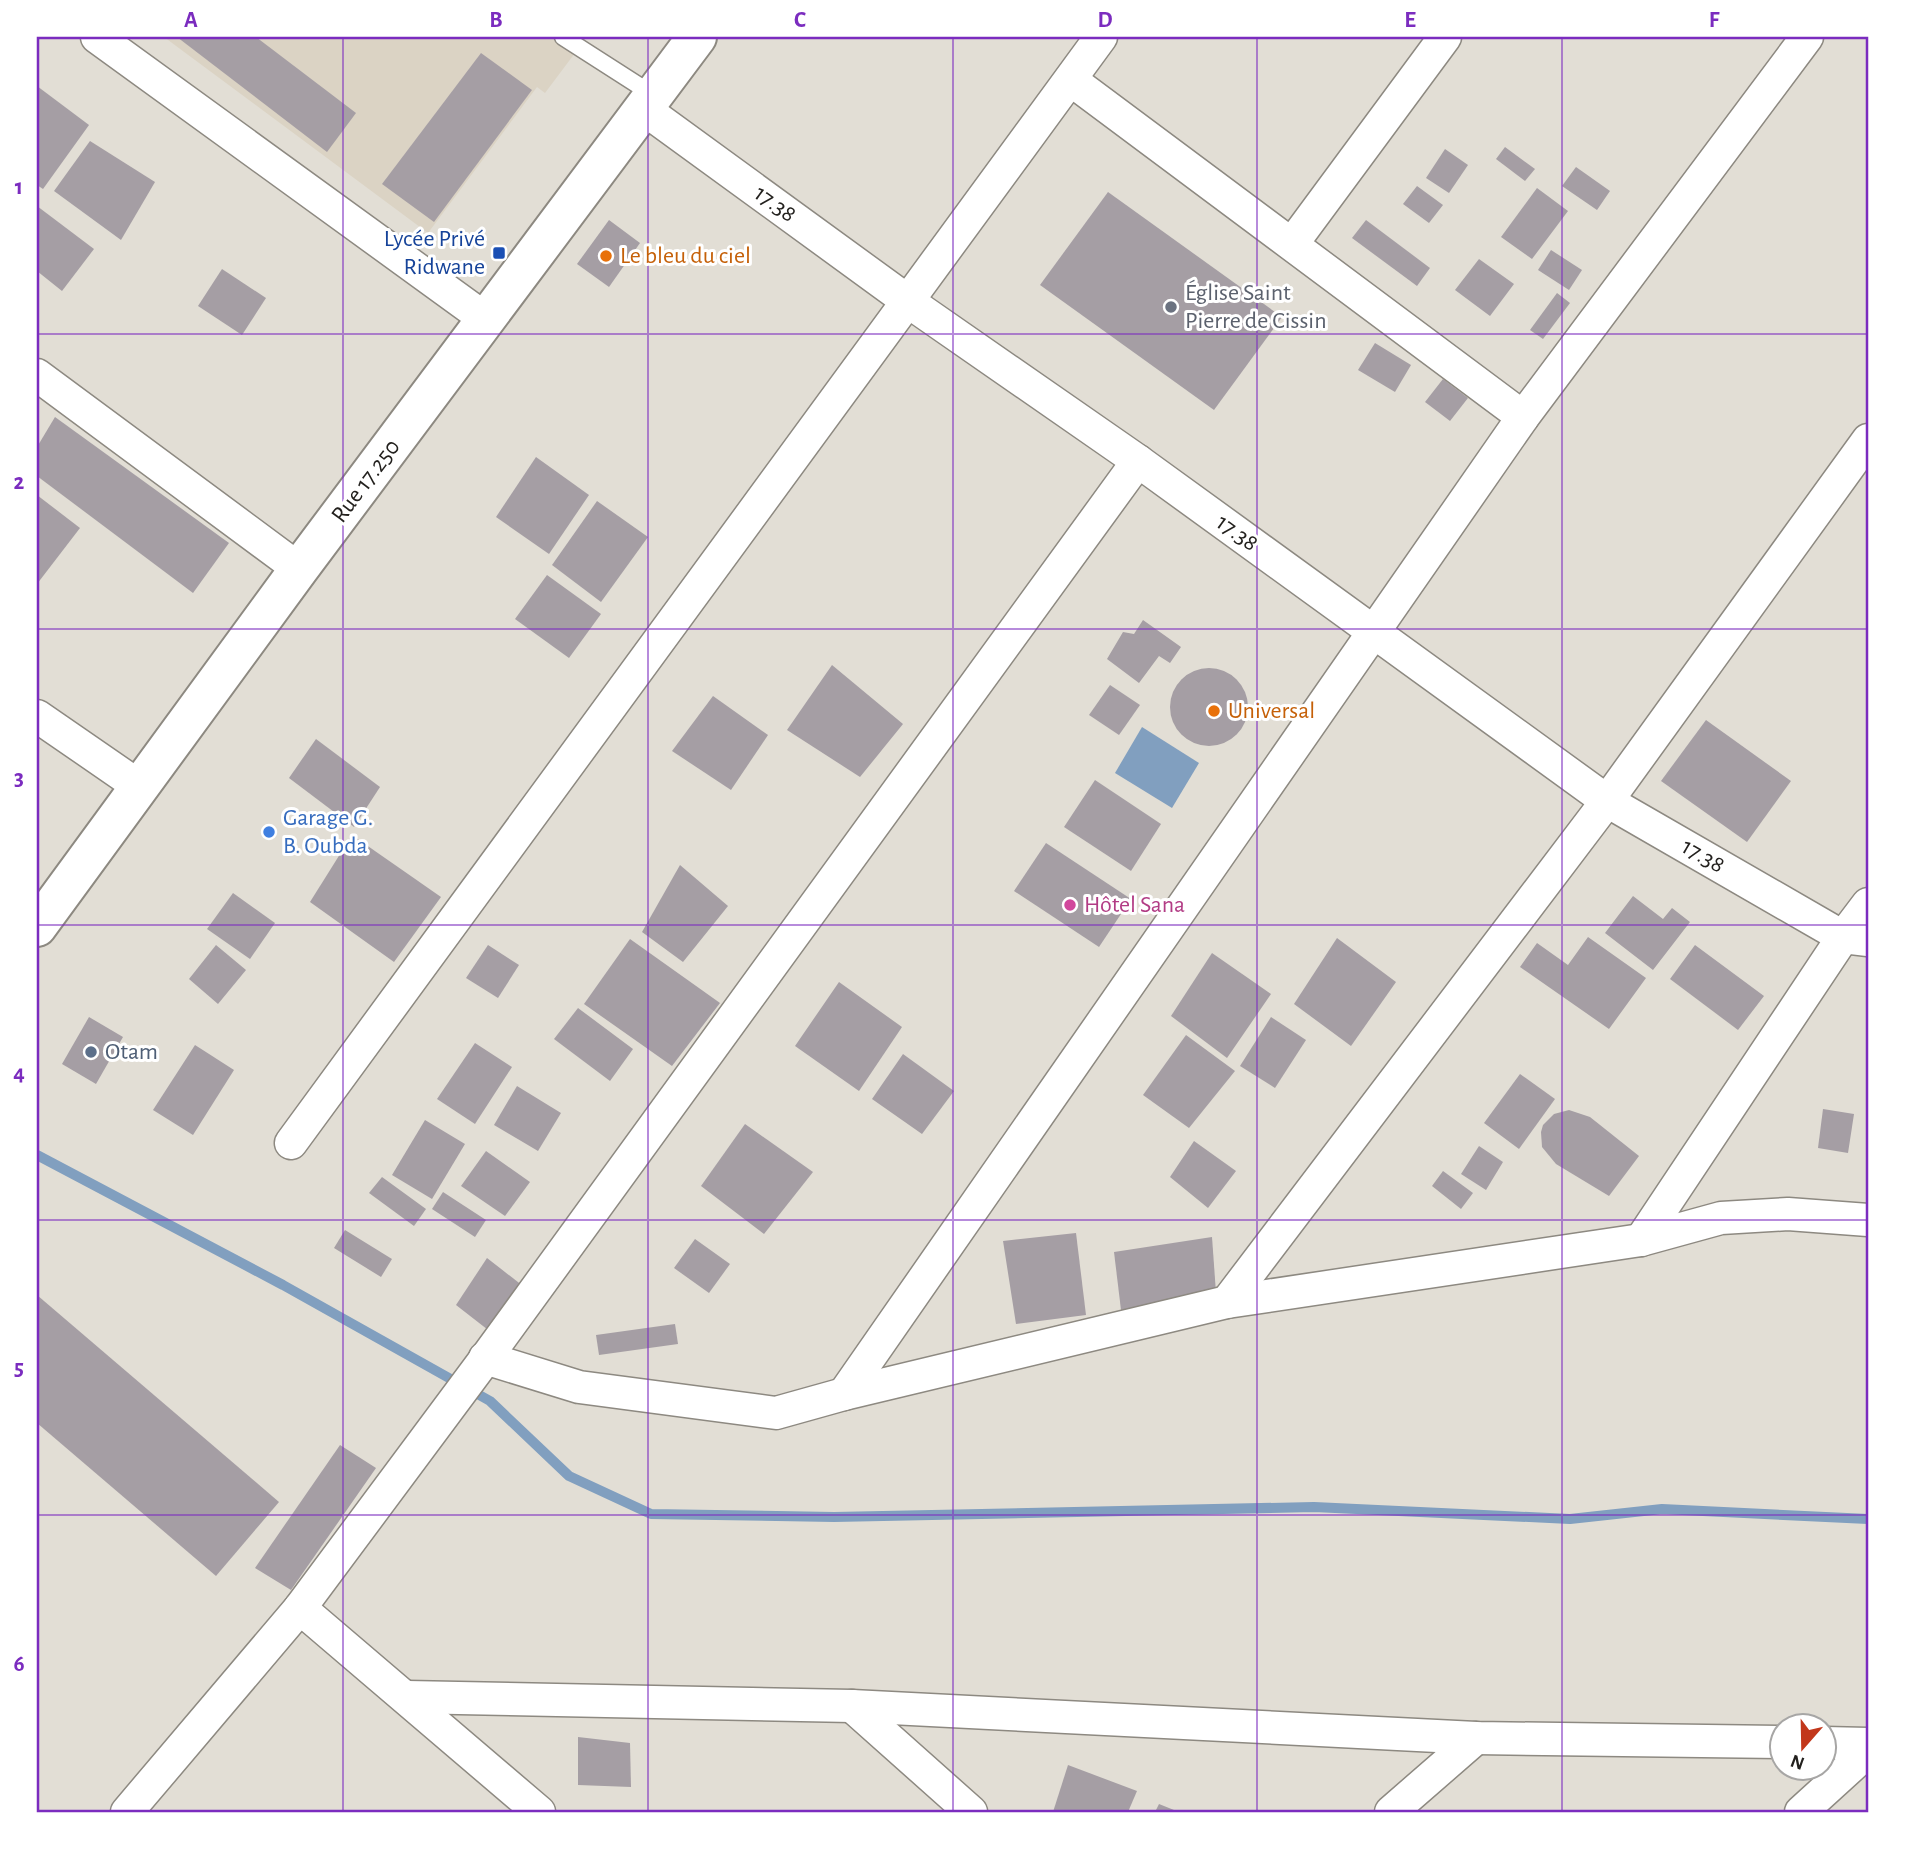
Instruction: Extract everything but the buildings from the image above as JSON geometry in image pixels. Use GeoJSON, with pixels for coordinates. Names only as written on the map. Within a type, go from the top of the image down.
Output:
{"type":"FeatureCollection","features":[{"type":"Feature","properties":{"kind":"street"},"geometry":{"type":"LineString","coordinates":[[97,37],[487,320]]}},
{"type":"Feature","properties":{"kind":"street","name":"Rue 17.250"},"geometry":{"type":"LineString","coordinates":[[37,927],[299,569],[697,37]]}},
{"type":"Feature","properties":{"kind":"street"},"geometry":{"type":"LineString","coordinates":[[291,1143],[1101,37]]}},
{"type":"Feature","properties":{"kind":"street"},"geometry":{"type":"LineString","coordinates":[[1292,244],[1445,37]]}},
{"type":"Feature","properties":{"kind":"street"},"geometry":{"type":"LineString","coordinates":[[845,1394],[1522,417],[1807,37]]}},
{"type":"Feature","properties":{"kind":"street"},"geometry":{"type":"LineString","coordinates":[[1071,80],[1522,417]]}},
{"type":"Feature","properties":{"kind":"street","name":"17.38"},"geometry":{"type":"LineString","coordinates":[[649,102],[909,302],[1138,461],[1607,801],[1856,938]]}},
{"type":"Feature","properties":{"kind":"street"},"geometry":{"type":"LineString","coordinates":[[37,375],[299,569]]}},
{"type":"Feature","properties":{"kind":"street"},"geometry":{"type":"LineString","coordinates":[[1227,1302],[1607,801],[1868,440]]}},
{"type":"Feature","properties":{"kind":"street"},"geometry":{"type":"LineString","coordinates":[[127,1812],[300,1608],[484,1360],[1138,461]]}},
{"type":"Feature","properties":{"kind":"street"},"geometry":{"type":"LineString","coordinates":[[37,716],[139,787]]}},
{"type":"Feature","properties":{"kind":"street"},"geometry":{"type":"LineString","coordinates":[[1641,1240],[1856,938],[1868,904]]}},
{"type":"Feature","properties":{"kind":"street"},"geometry":{"type":"LineString","coordinates":[[484,1360],[579,1387],[776,1413],[1227,1302],[1641,1240],[1721,1219],[1788,1214],[1868,1220]]}},
{"type":"Feature","properties":{"kind":"street"},"geometry":{"type":"LineString","coordinates":[[300,1608],[539,1812]]}},
{"type":"Feature","properties":{"kind":"street"},"geometry":{"type":"LineString","coordinates":[[407,1697],[852,1706],[1476,1738],[1769,1742]]}},
{"type":"Feature","properties":{"kind":"street"},"geometry":{"type":"LineString","coordinates":[[852,1706],[971,1812]]}},
{"type":"Feature","properties":{"kind":"street"},"geometry":{"type":"LineString","coordinates":[[1391,1812],[1476,1738]]}},
{"type":"Feature","properties":{"kind":"street"},"geometry":{"type":"LineString","coordinates":[[1839,1743],[1868,1744]]}},
{"type":"Feature","properties":{"kind":"street"},"geometry":{"type":"LineString","coordinates":[[1801,1812],[1868,1751]]}},
{"type":"Feature","properties":{"kind":"lane"},"geometry":{"type":"LineString","coordinates":[[563,37],[649,102]]}},
{"type":"Feature","properties":{"kind":"shaded area"},"geometry":{"type":"Polygon","coordinates":[[[164,37],[587,37],[545,93],[537,87],[428,233],[164,37]]]}},
{"type":"Feature","properties":{"kind":"water"},"geometry":{"type":"Polygon","coordinates":[[[1142,727],[1199,763],[1172,808],[1115,773],[1142,727]]]}},
{"type":"Feature","properties":{"kind":"waterway"},"geometry":{"type":"LineString","coordinates":[[37,1155],[283,1285],[490,1401],[569,1476],[651,1514],[834,1517],[1314,1507],[1570,1519],[1662,1509],[1868,1519]]}},
{"type":"Feature","properties":{"kind":"place","name":"Lycée Privé Ridwane"},"geometry":{"type":"Point","coordinates":[499,253]}},
{"type":"Feature","properties":{"kind":"place","name":"Le bleu du ciel"},"geometry":{"type":"Point","coordinates":[606,256]}},
{"type":"Feature","properties":{"kind":"place","name":"Église Saint Pierre de Cissin"},"geometry":{"type":"Point","coordinates":[1171,307]}},
{"type":"Feature","properties":{"kind":"place","name":"Universal"},"geometry":{"type":"Point","coordinates":[1214,711]}},
{"type":"Feature","properties":{"kind":"place","name":"Garage G. B. Oubda"},"geometry":{"type":"Point","coordinates":[269,832]}},
{"type":"Feature","properties":{"kind":"place","name":"Hôtel Sana"},"geometry":{"type":"Point","coordinates":[1070,905]}},
{"type":"Feature","properties":{"kind":"place","name":"Otam"},"geometry":{"type":"Point","coordinates":[91,1052]}}]}
